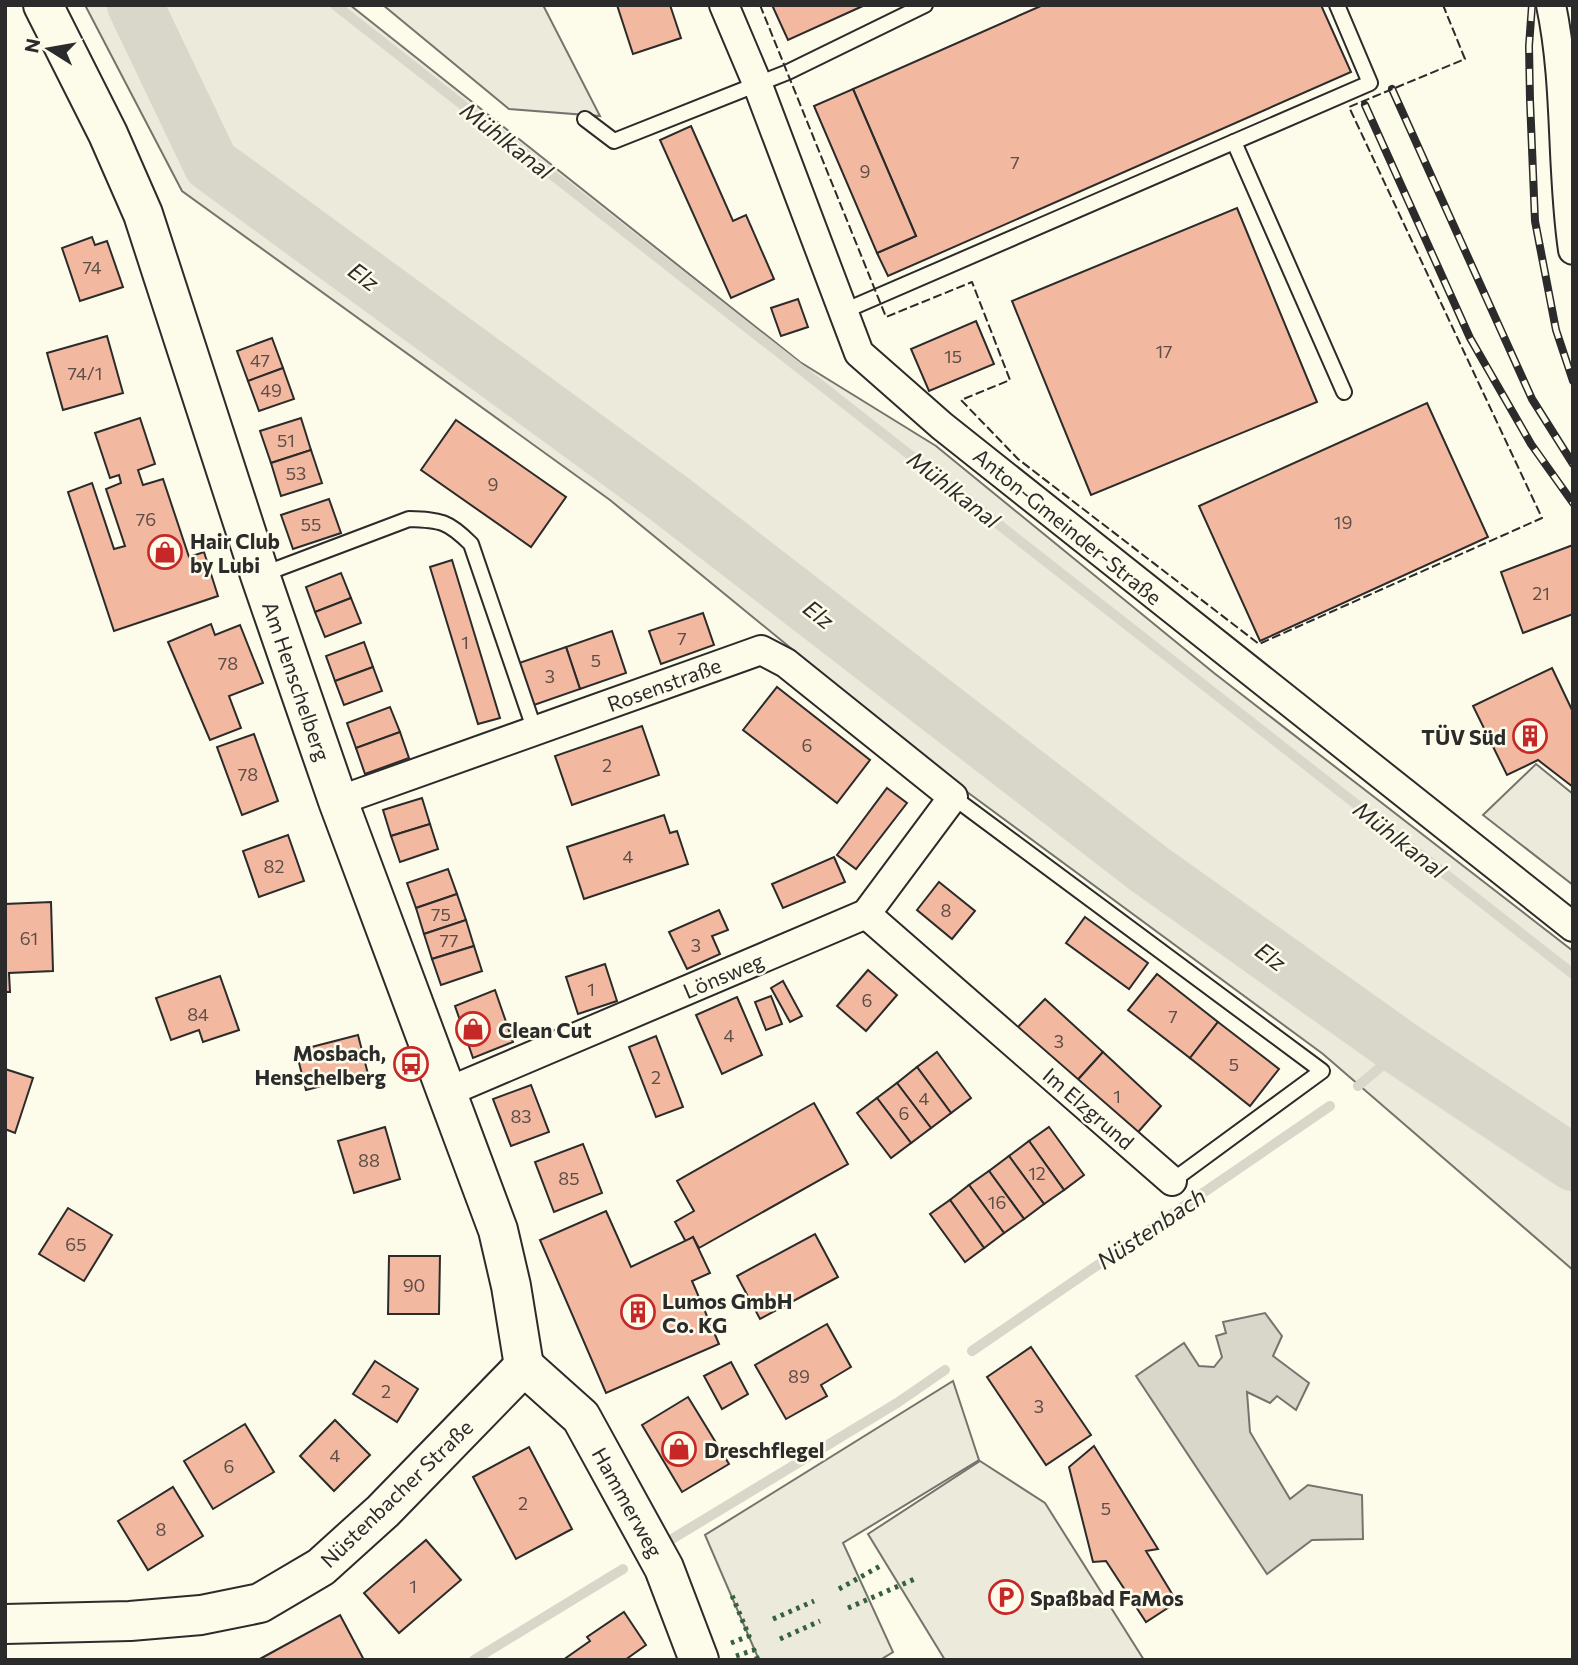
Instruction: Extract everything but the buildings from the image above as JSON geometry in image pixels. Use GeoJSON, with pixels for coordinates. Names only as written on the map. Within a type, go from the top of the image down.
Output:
{"type":"FeatureCollection","features":[{"type":"Feature","properties":{"kind":"main road","name":"Am Henschelberg"},"geometry":{"type":"LineString","coordinates":[[43,5],[108,134],[143,214],[260,575],[338,801],[498,1230],[512,1286],[524,1366]]}},
{"type":"Feature","properties":{"kind":"main road","name":"Nüstenbacher Straße"},"geometry":{"type":"LineString","coordinates":[[5,1624],[154,1619],[201,1615],[260,1603],[321,1567],[383,1511],[524,1366]]}},
{"type":"Feature","properties":{"kind":"main road","name":"Hammerweg"},"geometry":{"type":"LineString","coordinates":[[524,1366],[581,1417],[664,1568],[699,1660]]}},
{"type":"Feature","properties":{"kind":"street","name":"Anton-Gmeinder-Straße"},"geometry":{"type":"LineString","coordinates":[[724,5],[757,83],[859,353],[942,426],[1573,927]]}},
{"type":"Feature","properties":{"kind":"street"},"geometry":{"type":"LineString","coordinates":[[1551,5],[1559,41],[1568,214],[1573,250]]}},
{"type":"Feature","properties":{"kind":"street","name":"Rosenstraße"},"geometry":{"type":"LineString","coordinates":[[338,801],[761,650],[786,663],[953,797]]}},
{"type":"Feature","properties":{"kind":"street"},"geometry":{"type":"LineString","coordinates":[[866,914],[953,797]]}},
{"type":"Feature","properties":{"kind":"street","name":"Lönsweg"},"geometry":{"type":"LineString","coordinates":[[445,1093],[866,914]]}},
{"type":"Feature","properties":{"kind":"street","name":"Im Elzgrund"},"geometry":{"type":"LineString","coordinates":[[866,914],[1172,1181]]}},
{"type":"Feature","properties":{"kind":"lane"},"geometry":{"type":"LineString","coordinates":[[585,120],[614,141],[788,72],[925,5]]}},
{"type":"Feature","properties":{"kind":"lane"},"geometry":{"type":"LineString","coordinates":[[844,311],[1370,83],[1337,5]]}},
{"type":"Feature","properties":{"kind":"lane"},"geometry":{"type":"LineString","coordinates":[[1234,142],[1344,392]]}},
{"type":"Feature","properties":{"kind":"lane"},"geometry":{"type":"LineString","coordinates":[[260,575],[408,519],[433,520],[454,526],[471,544],[535,731]]}},
{"type":"Feature","properties":{"kind":"lane","name":"Im Elzgrund"},"geometry":{"type":"LineString","coordinates":[[953,797],[1322,1070],[1172,1181]]}},
{"type":"Feature","properties":{"kind":"shaded area"},"geometry":{"type":"Polygon","coordinates":[[[85,5],[350,5],[800,362],[936,446],[1214,673],[1573,951],[1573,1270],[1323,1054],[959,786],[610,500],[182,191],[85,5]]]}},
{"type":"Feature","properties":{"kind":"shaded area"},"geometry":{"type":"Polygon","coordinates":[[[383,5],[543,5],[600,116],[509,109],[383,5]]]}},
{"type":"Feature","properties":{"kind":"shaded area"},"geometry":{"type":"Polygon","coordinates":[[[1536,764],[1573,794],[1573,885],[1483,815],[1536,764]]]}},
{"type":"Feature","properties":{"kind":"shaded area"},"geometry":{"type":"Polygon","coordinates":[[[1265,1313],[1282,1336],[1273,1356],[1309,1383],[1296,1410],[1277,1396],[1270,1403],[1247,1392],[1250,1432],[1290,1499],[1308,1485],[1362,1495],[1363,1539],[1312,1540],[1267,1574],[1136,1376],[1184,1343],[1199,1366],[1214,1367],[1222,1357],[1216,1336],[1226,1333],[1223,1322],[1265,1313]]]}},
{"type":"Feature","properties":{"kind":"shaded area"},"geometry":{"type":"Polygon","coordinates":[[[953,1381],[979,1460],[843,1543],[893,1652],[880,1660],[759,1660],[705,1535],[953,1381]]]}},
{"type":"Feature","properties":{"kind":"shaded area","name":"Spaßbad FaMos"},"geometry":{"type":"Polygon","coordinates":[[[980,1461],[1045,1503],[1144,1660],[945,1660],[868,1534],[980,1461]]]}},
{"type":"Feature","properties":{"kind":"waterway","name":"Elz"},"geometry":{"type":"LineString","coordinates":[[135,5],[211,164],[667,497],[1149,869],[1402,1049],[1573,1163]]}},
{"type":"Feature","properties":{"kind":"waterway","name":"Mühlkanal"},"geometry":{"type":"LineString","coordinates":[[335,5],[1573,974]]}},
{"type":"Feature","properties":{"kind":"waterway","name":"Nüstenbach"},"geometry":{"type":"LineString","coordinates":[[1358,1086],[1402,1049]]}},
{"type":"Feature","properties":{"kind":"waterway","name":"Nüstenbach"},"geometry":{"type":"LineString","coordinates":[[972,1351],[1330,1106]]}},
{"type":"Feature","properties":{"kind":"waterway","name":"Nüstenbach"},"geometry":{"type":"LineString","coordinates":[[672,1539],[897,1403],[945,1370]]}},
{"type":"Feature","properties":{"kind":"waterway","name":"Nüstenbach"},"geometry":{"type":"LineString","coordinates":[[474,1660],[623,1569]]}},
{"type":"Feature","properties":{"kind":"railway"},"geometry":{"type":"LineString","coordinates":[[1532,5],[1529,46],[1535,221],[1556,330],[1573,381]]}},
{"type":"Feature","properties":{"kind":"railway"},"geometry":{"type":"LineString","coordinates":[[1392,89],[1532,399],[1573,464]]}},
{"type":"Feature","properties":{"kind":"railway"},"geometry":{"type":"LineString","coordinates":[[1365,105],[1470,338],[1531,444],[1573,503]]}},
{"type":"Feature","properties":{"kind":"hedge"},"geometry":{"type":"LineString","coordinates":[[839,1589],[882,1565]]}},
{"type":"Feature","properties":{"kind":"hedge"},"geometry":{"type":"LineString","coordinates":[[848,1608],[917,1578]]}},
{"type":"Feature","properties":{"kind":"hedge"},"geometry":{"type":"LineString","coordinates":[[731,1593],[749,1636],[731,1643]]}},
{"type":"Feature","properties":{"kind":"hedge"},"geometry":{"type":"LineString","coordinates":[[773,1619],[814,1601]]}},
{"type":"Feature","properties":{"kind":"hedge"},"geometry":{"type":"LineString","coordinates":[[780,1639],[820,1621]]}},
{"type":"Feature","properties":{"kind":"hedge"},"geometry":{"type":"LineString","coordinates":[[736,1656],[754,1650],[758,1660]]}},
{"type":"Feature","properties":{"kind":"fence"},"geometry":{"type":"LineString","coordinates":[[760,5],[886,317],[972,282],[1010,380],[961,400],[1018,459],[1259,644],[1542,518],[1349,107],[1465,59],[1443,5]]}},
{"type":"Feature","properties":{"kind":"place","name":"Hair Club by Lubi"},"geometry":{"type":"Point","coordinates":[165,552]}},
{"type":"Feature","properties":{"kind":"place","name":"TÜV Süd"},"geometry":{"type":"Point","coordinates":[1530,736]}},
{"type":"Feature","properties":{"kind":"place","name":"Clean Cut"},"geometry":{"type":"Point","coordinates":[473,1029]}},
{"type":"Feature","properties":{"kind":"place","name":"Mosbach, Henschelberg"},"geometry":{"type":"Point","coordinates":[411,1064]}},
{"type":"Feature","properties":{"kind":"place","name":"Lumos GmbH Co. KG"},"geometry":{"type":"Point","coordinates":[638,1312]}},
{"type":"Feature","properties":{"kind":"place","name":"Dreschflegel"},"geometry":{"type":"Point","coordinates":[679,1449]}},
{"type":"Feature","properties":{"kind":"place","name":"Spaßbad FaMos"},"geometry":{"type":"Point","coordinates":[1006,1597]}}]}
